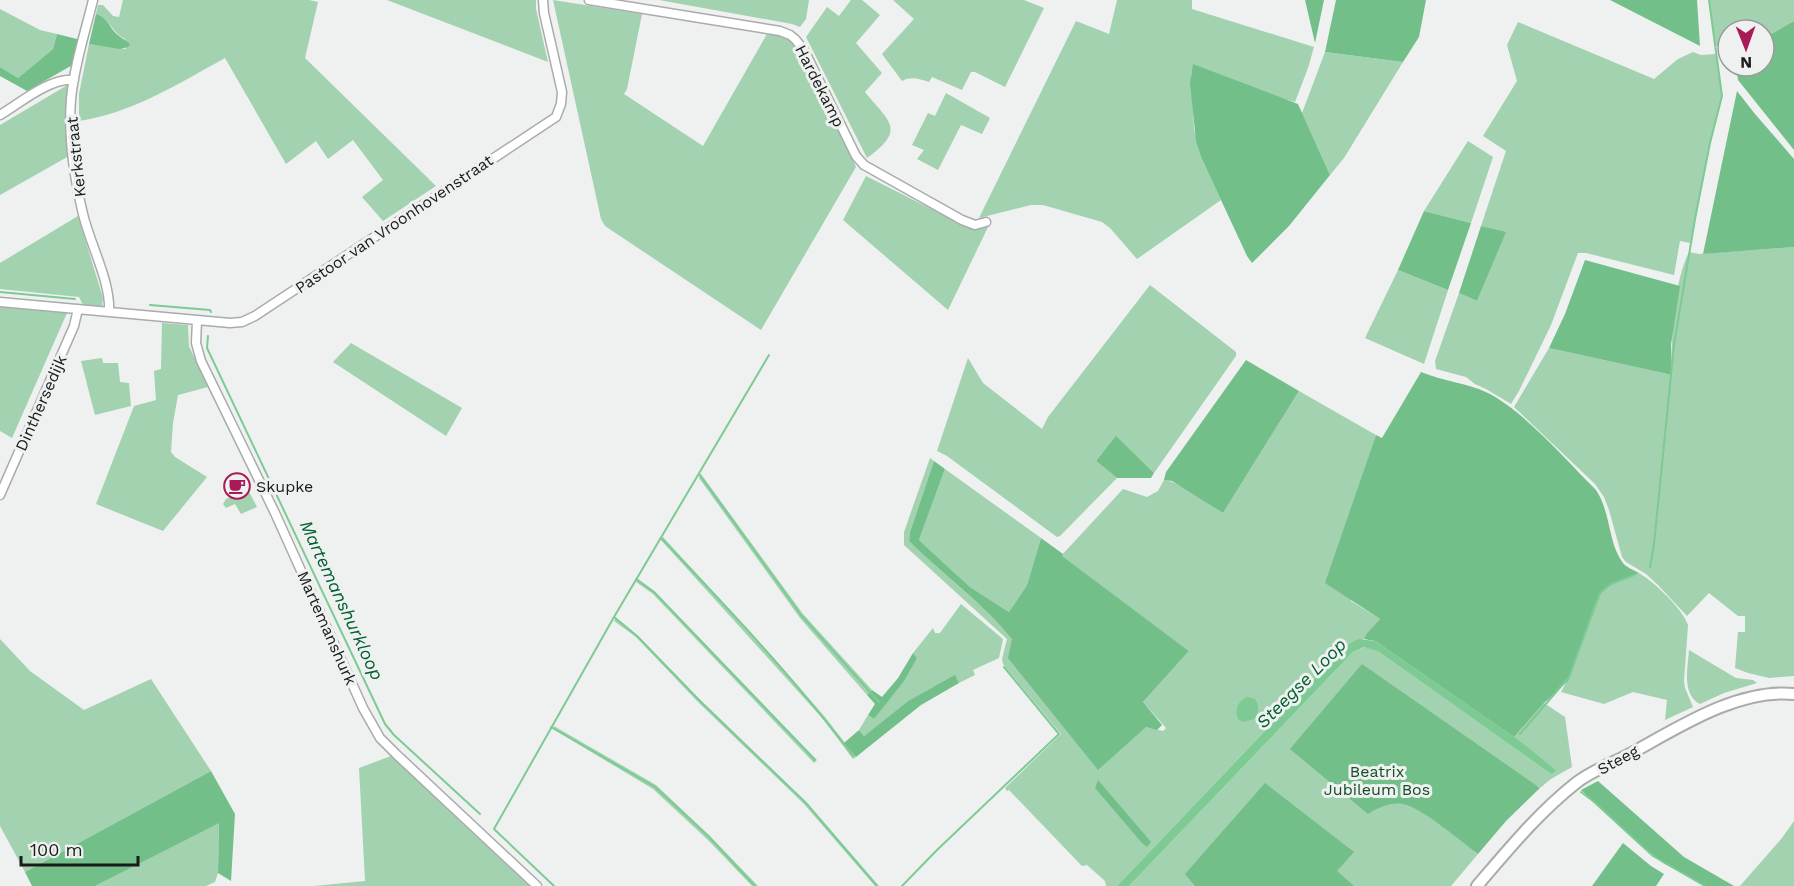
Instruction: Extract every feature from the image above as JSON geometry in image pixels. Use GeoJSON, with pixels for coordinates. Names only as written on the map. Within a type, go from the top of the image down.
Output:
{"type":"FeatureCollection","features":[{"type":"Feature","properties":{"kind":"street","name":"Kerkstraat"},"geometry":{"type":"LineString","coordinates":[[93,0],[74,80],[71,128],[77,186],[84,217],[107,290],[109,312]]}},
{"type":"Feature","properties":{"kind":"street","name":"Pastoor van Vroonhovenstraat"},"geometry":{"type":"LineString","coordinates":[[0,302],[197,320],[237,322],[255,316],[556,117],[561,104],[562,92],[543,0]]}},
{"type":"Feature","properties":{"kind":"street","name":"Hardekamp"},"geometry":{"type":"LineString","coordinates":[[589,0],[780,31],[790,35],[804,50],[856,156],[864,165],[962,220],[975,225],[986,222]]}},
{"type":"Feature","properties":{"kind":"street"},"geometry":{"type":"LineString","coordinates":[[0,114],[52,83],[74,80]]}},
{"type":"Feature","properties":{"kind":"street","name":"Dinthersedijk"},"geometry":{"type":"LineString","coordinates":[[0,495],[76,322],[78,309]]}},
{"type":"Feature","properties":{"kind":"street","name":"Martemanshurk"},"geometry":{"type":"LineString","coordinates":[[197,320],[196,343],[201,361],[275,513],[363,708],[380,738],[537,886]]}},
{"type":"Feature","properties":{"kind":"street","name":"Steeg"},"geometry":{"type":"LineString","coordinates":[[1477,886],[1550,804],[1578,781],[1699,711],[1763,695],[1794,694]]}},
{"type":"Feature","properties":{"kind":"green space"},"geometry":{"type":"Polygon","coordinates":[[[123,0],[309,0],[318,2],[305,58],[436,186],[383,221],[362,197],[383,180],[353,140],[328,159],[316,141],[286,164],[225,58],[136,104],[99,117],[79,121],[79,94],[89,44],[126,49],[125,39],[104,18],[96,14],[98,5],[103,5],[113,16],[119,17],[123,0]]]}},
{"type":"Feature","properties":{"kind":"green space"},"geometry":{"type":"Polygon","coordinates":[[[387,0],[536,0],[548,62],[387,0]]]}},
{"type":"Feature","properties":{"kind":"green space"},"geometry":{"type":"Polygon","coordinates":[[[553,0],[642,14],[627,89],[624,94],[703,146],[767,34],[793,38],[796,42],[856,167],[761,330],[605,226],[601,219],[553,0]]]}},
{"type":"Feature","properties":{"kind":"green space"},"geometry":{"type":"Polygon","coordinates":[[[659,0],[809,0],[806,19],[800,27],[659,0]]]}},
{"type":"Feature","properties":{"kind":"green space"},"geometry":{"type":"Polygon","coordinates":[[[851,0],[862,0],[880,15],[856,43],[882,73],[865,92],[887,118],[890,125],[887,140],[867,158],[806,37],[827,7],[839,16],[851,0]]]}},
{"type":"Feature","properties":{"kind":"green space"},"geometry":{"type":"Polygon","coordinates":[[[893,0],[1024,0],[1044,8],[1005,87],[971,72],[962,90],[932,77],[929,82],[912,78],[902,81],[882,54],[914,19],[893,0]]]}},
{"type":"Feature","properties":{"kind":"green space"},"geometry":{"type":"Polygon","coordinates":[[[1117,0],[1192,0],[1192,9],[1314,47],[1295,102],[1191,73],[1194,129],[1201,157],[1221,200],[1137,259],[1102,222],[1043,205],[1031,205],[979,218],[1076,21],[1109,34],[1117,0]]]}},
{"type":"Feature","properties":{"kind":"green space"},"geometry":{"type":"Polygon","coordinates":[[[1305,0],[1324,0],[1315,43],[1305,0]]]}},
{"type":"Feature","properties":{"kind":"green space"},"geometry":{"type":"Polygon","coordinates":[[[1336,0],[1426,0],[1419,37],[1403,62],[1325,52],[1336,0]]]}},
{"type":"Feature","properties":{"kind":"green space"},"geometry":{"type":"Polygon","coordinates":[[[1610,0],[1697,0],[1700,46],[1610,0]]]}},
{"type":"Feature","properties":{"kind":"green space"},"geometry":{"type":"Polygon","coordinates":[[[1709,0],[1794,0],[1794,21],[1776,31],[1776,18],[1716,18],[1715,46],[1709,0]]]}},
{"type":"Feature","properties":{"kind":"green space"},"geometry":{"type":"Polygon","coordinates":[[[0,9],[40,30],[57,34],[53,49],[18,78],[0,67],[0,9]]]}},
{"type":"Feature","properties":{"kind":"green space"},"geometry":{"type":"Polygon","coordinates":[[[96,14],[106,20],[115,32],[130,44],[128,47],[120,49],[89,44],[96,14]]]}},
{"type":"Feature","properties":{"kind":"green space"},"geometry":{"type":"Polygon","coordinates":[[[1794,21],[1794,150],[1738,80],[1738,78],[1776,78],[1776,31],[1794,21]]]}},
{"type":"Feature","properties":{"kind":"green space"},"geometry":{"type":"Polygon","coordinates":[[[1518,22],[1654,79],[1678,59],[1693,52],[1701,55],[1716,54],[1716,78],[1720,78],[1722,95],[1690,243],[1680,241],[1674,275],[1578,253],[1551,325],[1511,404],[1466,377],[1436,369],[1435,361],[1459,293],[1477,301],[1505,233],[1481,226],[1506,151],[1483,136],[1517,81],[1507,45],[1518,22]]]}},
{"type":"Feature","properties":{"kind":"green space"},"geometry":{"type":"Polygon","coordinates":[[[57,34],[81,40],[76,63],[27,91],[0,76],[0,67],[18,78],[53,49],[57,34]]]}},
{"type":"Feature","properties":{"kind":"green space"},"geometry":{"type":"Polygon","coordinates":[[[1325,52],[1403,62],[1344,158],[1330,175],[1302,113],[1325,52]]]}},
{"type":"Feature","properties":{"kind":"green space"},"geometry":{"type":"Polygon","coordinates":[[[1193,64],[1298,104],[1330,175],[1289,226],[1252,263],[1201,157],[1196,141],[1190,83],[1193,64]]]}},
{"type":"Feature","properties":{"kind":"green space"},"geometry":{"type":"Polygon","coordinates":[[[71,83],[69,156],[0,195],[0,125],[71,83]]]}},
{"type":"Feature","properties":{"kind":"green space"},"geometry":{"type":"Polygon","coordinates":[[[1737,91],[1794,159],[1794,247],[1703,254],[1737,91]]]}},
{"type":"Feature","properties":{"kind":"green space"},"geometry":{"type":"Polygon","coordinates":[[[946,93],[990,118],[982,134],[961,125],[938,170],[917,159],[924,150],[912,145],[928,113],[935,116],[946,93]]]}},
{"type":"Feature","properties":{"kind":"green space"},"geometry":{"type":"Polygon","coordinates":[[[1468,141],[1493,157],[1471,223],[1424,211],[1468,141]]]}},
{"type":"Feature","properties":{"kind":"green space"},"geometry":{"type":"Polygon","coordinates":[[[866,176],[971,229],[981,229],[989,225],[948,310],[843,220],[866,176]]]}},
{"type":"Feature","properties":{"kind":"green space"},"geometry":{"type":"Polygon","coordinates":[[[1424,211],[1471,223],[1448,290],[1398,270],[1424,211]]]}},
{"type":"Feature","properties":{"kind":"green space"},"geometry":{"type":"Polygon","coordinates":[[[78,216],[103,298],[102,306],[83,305],[79,297],[0,289],[0,263],[78,216]]]}},
{"type":"Feature","properties":{"kind":"green space"},"geometry":{"type":"Polygon","coordinates":[[[1481,226],[1506,232],[1477,301],[1459,293],[1481,226]]]}},
{"type":"Feature","properties":{"kind":"green space"},"geometry":{"type":"Polygon","coordinates":[[[1794,247],[1794,676],[1769,678],[1735,668],[1738,632],[1745,632],[1745,616],[1738,616],[1709,593],[1687,616],[1646,574],[1626,562],[1622,557],[1604,497],[1595,484],[1514,407],[1549,348],[1672,375],[1676,296],[1689,252],[1699,254],[1794,247]]]}},
{"type":"Feature","properties":{"kind":"green space"},"geometry":{"type":"Polygon","coordinates":[[[1585,260],[1680,286],[1671,345],[1672,375],[1549,348],[1565,314],[1585,260]]]}},
{"type":"Feature","properties":{"kind":"green space"},"geometry":{"type":"Polygon","coordinates":[[[1398,270],[1448,290],[1424,364],[1365,338],[1398,270]]]}},
{"type":"Feature","properties":{"kind":"green space"},"geometry":{"type":"Polygon","coordinates":[[[1150,285],[1236,352],[1236,356],[1154,473],[1116,437],[1096,461],[1117,478],[1057,537],[937,451],[968,358],[983,383],[1042,429],[1048,417],[1150,285]]]}},
{"type":"Feature","properties":{"kind":"green space"},"geometry":{"type":"Polygon","coordinates":[[[0,307],[67,313],[12,438],[0,431],[0,307]]]}},
{"type":"Feature","properties":{"kind":"green space"},"geometry":{"type":"Polygon","coordinates":[[[162,323],[188,325],[189,346],[208,387],[178,395],[171,452],[175,457],[207,477],[163,531],[96,504],[134,406],[156,400],[154,371],[161,369],[162,323]]]}},
{"type":"Feature","properties":{"kind":"green space"},"geometry":{"type":"Polygon","coordinates":[[[351,343],[462,408],[446,436],[333,362],[351,343]]]}},
{"type":"Feature","properties":{"kind":"green space"},"geometry":{"type":"Polygon","coordinates":[[[102,358],[103,363],[118,363],[120,382],[129,383],[131,406],[95,415],[81,361],[102,358]]]}},
{"type":"Feature","properties":{"kind":"green space"},"geometry":{"type":"Polygon","coordinates":[[[1246,360],[1299,391],[1223,513],[1172,481],[1164,480],[1166,472],[1246,360]]]}},
{"type":"Feature","properties":{"kind":"green space"},"geometry":{"type":"Polygon","coordinates":[[[1421,372],[1488,393],[1531,424],[1596,490],[1601,499],[1618,555],[1625,565],[1639,573],[1613,584],[1599,596],[1568,681],[1544,703],[1514,737],[1375,641],[1364,639],[1380,619],[1325,583],[1376,435],[1382,438],[1421,372]]]}},
{"type":"Feature","properties":{"kind":"green space"},"geometry":{"type":"Polygon","coordinates":[[[1299,391],[1376,435],[1344,530],[1351,601],[1380,619],[1364,639],[1346,646],[1117,886],[1106,886],[1105,881],[1087,865],[1082,866],[1005,788],[1061,734],[1003,664],[1007,639],[904,545],[904,532],[930,458],[934,461],[909,541],[1013,639],[1146,727],[1163,731],[1166,728],[1143,702],[1189,651],[1061,556],[1123,489],[1147,497],[1158,491],[1164,480],[1170,481],[1223,513],[1299,391]]]}},
{"type":"Feature","properties":{"kind":"green space"},"geometry":{"type":"Polygon","coordinates":[[[1116,436],[1154,473],[1151,478],[1117,478],[1096,461],[1116,436]]]}},
{"type":"Feature","properties":{"kind":"green space"},"geometry":{"type":"Polygon","coordinates":[[[934,461],[945,469],[919,540],[970,587],[1009,612],[1027,585],[1041,538],[1189,651],[1143,702],[1162,725],[1157,730],[1146,727],[1098,770],[1008,658],[1012,639],[976,601],[909,541],[934,461]]]}},
{"type":"Feature","properties":{"kind":"green space"},"geometry":{"type":"Polygon","coordinates":[[[945,469],[1041,538],[1027,585],[1009,612],[970,587],[919,540],[945,469]]]}},
{"type":"Feature","properties":{"kind":"green space"},"geometry":{"type":"Polygon","coordinates":[[[701,474],[803,614],[872,690],[867,695],[800,618],[699,478],[701,474]]]}},
{"type":"Feature","properties":{"kind":"green space"},"geometry":{"type":"Polygon","coordinates":[[[248,490],[257,507],[241,514],[235,504],[226,508],[223,504],[226,499],[248,490]]]}},
{"type":"Feature","properties":{"kind":"green space"},"geometry":{"type":"Polygon","coordinates":[[[663,537],[773,657],[856,757],[853,759],[823,719],[661,540],[663,537]]]}},
{"type":"Feature","properties":{"kind":"green space"},"geometry":{"type":"Polygon","coordinates":[[[1639,573],[1667,596],[1688,625],[1684,681],[1693,707],[1665,720],[1667,700],[1633,692],[1604,704],[1561,692],[1570,675],[1600,594],[1614,583],[1639,573]]]}},
{"type":"Feature","properties":{"kind":"green space"},"geometry":{"type":"Polygon","coordinates":[[[638,579],[654,591],[817,760],[814,763],[653,594],[636,582],[638,579]]]}},
{"type":"Feature","properties":{"kind":"green space"},"geometry":{"type":"Polygon","coordinates":[[[961,604],[1003,639],[999,658],[973,670],[975,675],[959,683],[955,676],[908,701],[864,736],[859,730],[868,715],[874,719],[917,658],[913,653],[933,628],[935,633],[940,633],[961,604]]]}},
{"type":"Feature","properties":{"kind":"green space"},"geometry":{"type":"Polygon","coordinates":[[[616,618],[637,635],[700,700],[807,803],[879,886],[875,886],[804,804],[698,702],[636,637],[614,621],[616,618]]]}},
{"type":"Feature","properties":{"kind":"green space"},"geometry":{"type":"Polygon","coordinates":[[[0,639],[30,671],[84,710],[151,679],[211,771],[25,872],[0,826],[0,639]]]}},
{"type":"Feature","properties":{"kind":"green space","name":"Beatrix Jubileum Bos"},"geometry":{"type":"Polygon","coordinates":[[[1365,647],[1379,652],[1551,774],[1555,769],[1514,737],[1544,703],[1565,717],[1572,767],[1540,788],[1538,786],[1474,851],[1478,854],[1451,886],[1129,886],[1353,652],[1365,647]]]}},
{"type":"Feature","properties":{"kind":"green space"},"geometry":{"type":"Polygon","coordinates":[[[1689,650],[1736,678],[1753,680],[1757,683],[1724,693],[1700,704],[1694,700],[1688,687],[1689,650]]]}},
{"type":"Feature","properties":{"kind":"green space"},"geometry":{"type":"Polygon","coordinates":[[[913,653],[917,658],[904,681],[874,719],[868,715],[875,704],[867,695],[872,690],[882,697],[898,678],[913,653]]]}},
{"type":"Feature","properties":{"kind":"green space"},"geometry":{"type":"Polygon","coordinates":[[[1362,664],[1540,788],[1506,821],[1478,854],[1420,811],[1403,804],[1390,804],[1368,814],[1290,749],[1362,664]]]}},
{"type":"Feature","properties":{"kind":"green space"},"geometry":{"type":"Polygon","coordinates":[[[955,675],[959,683],[921,705],[856,757],[844,743],[859,730],[864,736],[908,701],[955,675]]]}},
{"type":"Feature","properties":{"kind":"green space"},"geometry":{"type":"Polygon","coordinates":[[[554,726],[656,785],[758,886],[752,886],[709,841],[653,789],[553,729],[554,726]]]}},
{"type":"Feature","properties":{"kind":"green space"},"geometry":{"type":"Polygon","coordinates":[[[391,756],[529,886],[314,886],[365,881],[359,768],[391,756]]]}},
{"type":"Feature","properties":{"kind":"green space"},"geometry":{"type":"Polygon","coordinates":[[[211,771],[235,814],[231,881],[218,873],[219,823],[95,886],[32,886],[25,872],[211,771]]]}},
{"type":"Feature","properties":{"kind":"green space"},"geometry":{"type":"Polygon","coordinates":[[[1098,780],[1151,842],[1147,847],[1095,788],[1098,780]]]}},
{"type":"Feature","properties":{"kind":"green space"},"geometry":{"type":"Polygon","coordinates":[[[1598,781],[1684,857],[1734,886],[1705,886],[1663,863],[1581,790],[1598,781]]]}},
{"type":"Feature","properties":{"kind":"green space"},"geometry":{"type":"Polygon","coordinates":[[[1265,783],[1354,852],[1337,871],[1354,886],[1195,886],[1185,874],[1265,783]]]}},
{"type":"Feature","properties":{"kind":"green space"},"geometry":{"type":"Polygon","coordinates":[[[1794,821],[1794,886],[1740,886],[1782,838],[1794,821]]]}},
{"type":"Feature","properties":{"kind":"green space"},"geometry":{"type":"Polygon","coordinates":[[[219,822],[218,873],[215,882],[206,886],[95,886],[219,822]]]}},
{"type":"Feature","properties":{"kind":"green space"},"geometry":{"type":"Polygon","coordinates":[[[1623,843],[1664,874],[1656,886],[1592,886],[1623,843]]]}},
{"type":"Feature","properties":{"kind":"shaded area"},"geometry":{"type":"Polygon","coordinates":[[[1359,639],[1375,641],[1516,738],[1555,769],[1555,772],[1551,774],[1379,652],[1364,647],[1353,652],[1129,886],[1117,886],[1346,646],[1359,639]]]}},
{"type":"Feature","properties":{"kind":"shaded area"},"geometry":{"type":"Polygon","coordinates":[[[1247,697],[1255,699],[1258,709],[1254,719],[1243,722],[1238,719],[1237,709],[1241,701],[1247,697]]]}},
{"type":"Feature","properties":{"kind":"waterway"},"geometry":{"type":"LineString","coordinates":[[1650,567],[1674,345],[1695,219],[1722,96],[1709,0]]}},
{"type":"Feature","properties":{"kind":"waterway"},"geometry":{"type":"LineString","coordinates":[[0,292],[75,299]]}},
{"type":"Feature","properties":{"kind":"waterway"},"geometry":{"type":"LineString","coordinates":[[150,305],[210,310],[211,312]]}},
{"type":"Feature","properties":{"kind":"waterway","name":"Martemanshurkloop"},"geometry":{"type":"LineString","coordinates":[[208,336],[207,348],[385,724],[480,814]]}},
{"type":"Feature","properties":{"kind":"waterway"},"geometry":{"type":"LineString","coordinates":[[554,886],[494,829],[614,617],[769,355]]}},
{"type":"Feature","properties":{"kind":"waterway"},"geometry":{"type":"LineString","coordinates":[[699,474],[801,615],[879,702]]}},
{"type":"Feature","properties":{"kind":"waterway"},"geometry":{"type":"LineString","coordinates":[[661,538],[736,617],[831,727],[853,756]]}},
{"type":"Feature","properties":{"kind":"waterway"},"geometry":{"type":"LineString","coordinates":[[1520,734],[1569,677],[1600,593],[1611,584],[1634,575]]}},
{"type":"Feature","properties":{"kind":"waterway"},"geometry":{"type":"LineString","coordinates":[[636,579],[654,592],[815,760]]}},
{"type":"Feature","properties":{"kind":"waterway"},"geometry":{"type":"LineString","coordinates":[[614,617],[637,636],[699,700],[806,803],[877,886]]}},
{"type":"Feature","properties":{"kind":"waterway"},"geometry":{"type":"LineString","coordinates":[[902,886],[1059,734],[1004,667]]}},
{"type":"Feature","properties":{"kind":"waterway"},"geometry":{"type":"LineString","coordinates":[[551,727],[655,787],[708,836],[755,886]]}},
{"type":"Feature","properties":{"kind":"waterway","name":"Steegse Loop"},"geometry":{"type":"LineString","coordinates":[[1581,792],[1653,856],[1705,886]]}},
{"type":"Feature","properties":{"kind":"place","name":"Skupke"},"geometry":{"type":"Point","coordinates":[237,486]}}]}
